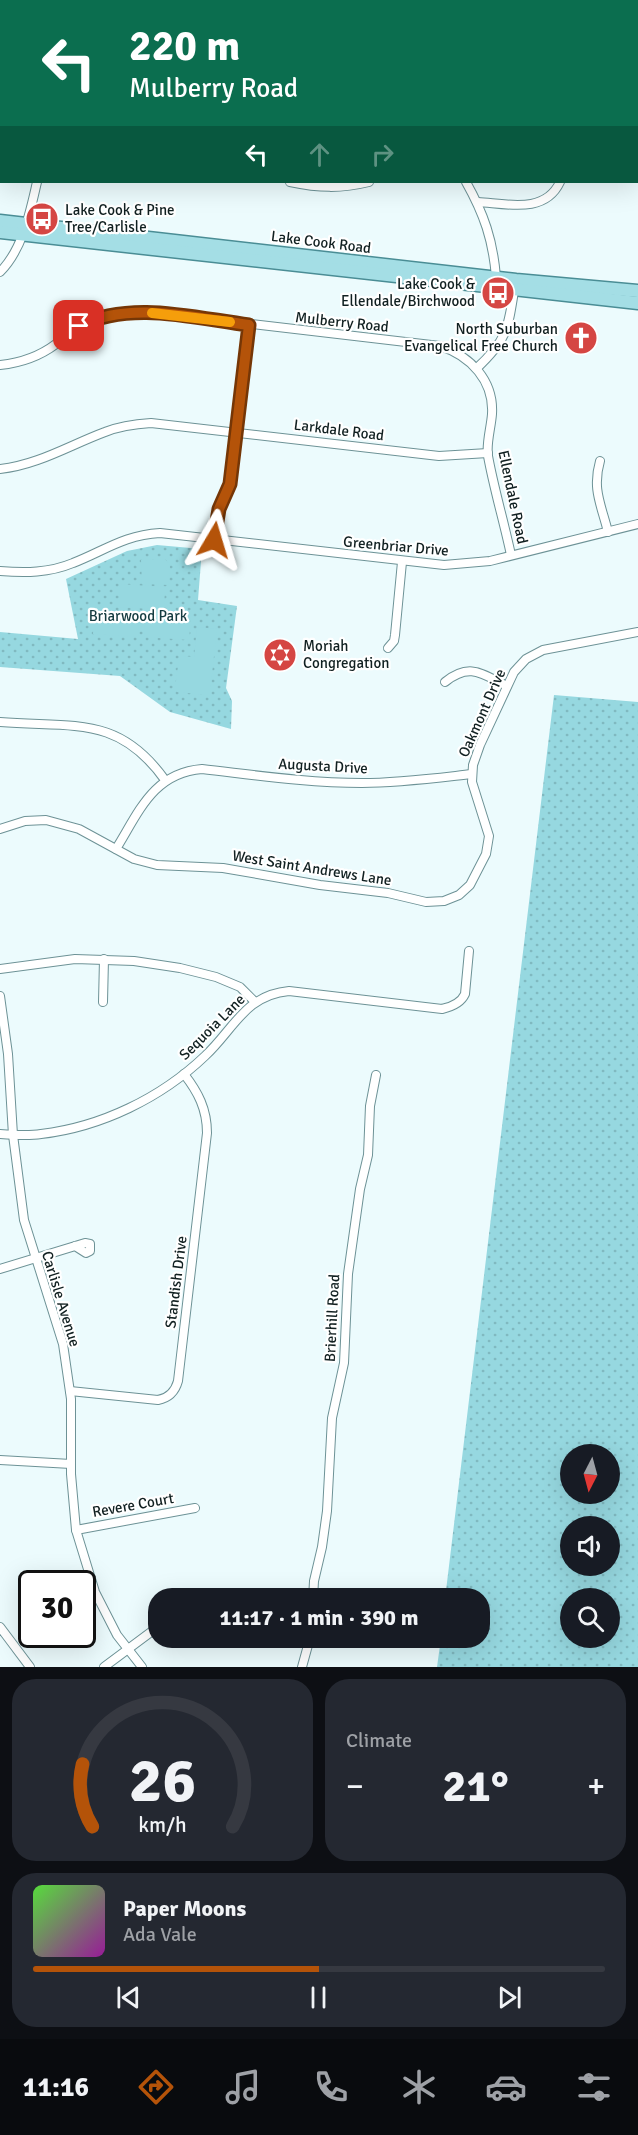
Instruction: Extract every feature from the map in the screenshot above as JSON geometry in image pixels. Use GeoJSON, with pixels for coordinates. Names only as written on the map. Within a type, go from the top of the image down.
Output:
{"type":"FeatureCollection","features":[{"type":"Feature","properties":{"kind":"main road","name":"Lake Cook Road"},"geometry":{"type":"LineString","coordinates":[[0,221],[23,229],[515,285],[638,303]]}},
{"type":"Feature","properties":{"kind":"main road","name":"Lake Cook Road"},"geometry":{"type":"LineString","coordinates":[[0,232],[23,229],[496,277],[515,285],[638,291]]}},
{"type":"Feature","properties":{"kind":"street"},"geometry":{"type":"LineString","coordinates":[[0,272],[15,251],[29,216],[37,183]]}},
{"type":"Feature","properties":{"kind":"street"},"geometry":{"type":"LineString","coordinates":[[295,183],[319,188],[364,183]]}},
{"type":"Feature","properties":{"kind":"street"},"geometry":{"type":"LineString","coordinates":[[467,183],[478,202],[491,238],[496,277]]}},
{"type":"Feature","properties":{"kind":"street"},"geometry":{"type":"LineString","coordinates":[[478,202],[531,205],[543,202],[555,192],[560,183]]}},
{"type":"Feature","properties":{"kind":"street"},"geometry":{"type":"LineString","coordinates":[[477,368],[498,347],[506,332],[515,285]]}},
{"type":"Feature","properties":{"kind":"street","name":"Mulberry Road"},"geometry":{"type":"LineString","coordinates":[[0,365],[26,359],[42,352],[79,326],[92,320],[110,315],[151,313],[440,346],[464,356],[477,368]]}},
{"type":"Feature","properties":{"kind":"street"},"geometry":{"type":"LineString","coordinates":[[214,540],[219,509],[230,484],[249,325]]}},
{"type":"Feature","properties":{"kind":"street","name":"Ellendale Road"},"geometry":{"type":"LineString","coordinates":[[477,368],[487,386],[492,406],[488,453],[511,555]]}},
{"type":"Feature","properties":{"kind":"street","name":"Larkdale Road"},"geometry":{"type":"LineString","coordinates":[[0,469],[27,465],[121,427],[151,423],[439,456],[488,453]]}},
{"type":"Feature","properties":{"kind":"street"},"geometry":{"type":"LineString","coordinates":[[600,460],[595,477],[596,489],[608,532]]}},
{"type":"Feature","properties":{"kind":"street","name":"Greenbriar Drive"},"geometry":{"type":"LineString","coordinates":[[0,571],[30,573],[53,570],[74,563],[127,538],[145,534],[184,536],[402,562],[463,565],[638,524]]}},
{"type":"Feature","properties":{"kind":"street"},"geometry":{"type":"LineString","coordinates":[[388,648],[392,645],[396,635],[402,562]]}},
{"type":"Feature","properties":{"kind":"street","name":"Oakmont Drive"},"geometry":{"type":"LineString","coordinates":[[465,889],[482,866],[489,836],[472,782],[472,774],[480,745],[519,665],[543,650],[585,644],[638,632]]}},
{"type":"Feature","properties":{"kind":"street"},"geometry":{"type":"LineString","coordinates":[[445,682],[456,673],[463,671],[482,674],[507,686]]}},
{"type":"Feature","properties":{"kind":"street"},"geometry":{"type":"LineString","coordinates":[[0,722],[92,728],[116,735],[139,750],[152,762],[165,780],[145,801],[116,849]]}},
{"type":"Feature","properties":{"kind":"street","name":"Augusta Drive"},"geometry":{"type":"LineString","coordinates":[[165,780],[182,772],[202,769],[309,781],[363,783],[398,782],[472,774]]}},
{"type":"Feature","properties":{"kind":"street","name":"West Saint Andrews Lane"},"geometry":{"type":"LineString","coordinates":[[0,829],[26,821],[46,820],[79,829],[134,859],[151,864],[223,868],[320,885],[388,893],[426,902],[444,901],[465,889]]}},
{"type":"Feature","properties":{"kind":"street","name":"Sequoia Lane"},"geometry":{"type":"LineString","coordinates":[[0,1134],[42,1134],[74,1128],[105,1118],[156,1093],[184,1074],[216,1045],[248,1007],[268,995],[289,991],[442,1009],[454,1005],[465,994],[470,951]]}},
{"type":"Feature","properties":{"kind":"street"},"geometry":{"type":"LineString","coordinates":[[0,969],[75,959],[159,964],[216,977],[240,987],[255,1002]]}},
{"type":"Feature","properties":{"kind":"street"},"geometry":{"type":"LineString","coordinates":[[103,1002],[104,959]]}},
{"type":"Feature","properties":{"kind":"street","name":"Carlisle Avenue"},"geometry":{"type":"LineString","coordinates":[[0,996],[8,1054],[13,1135],[24,1220],[63,1344],[70,1390],[71,1486],[76,1530],[94,1592],[117,1635],[142,1667]]}},
{"type":"Feature","properties":{"kind":"street","name":"Standish Drive"},"geometry":{"type":"LineString","coordinates":[[70,1390],[158,1400],[169,1397],[176,1389],[207,1133],[207,1123],[200,1097],[184,1074]]}},
{"type":"Feature","properties":{"kind":"street","name":"Brierhill Road"},"geometry":{"type":"LineString","coordinates":[[314,1588],[327,1511],[332,1418],[344,1363],[348,1274],[369,1143],[370,1106],[376,1075]]}},
{"type":"Feature","properties":{"kind":"street"},"geometry":{"type":"LineString","coordinates":[[0,1269],[75,1246]]}},
{"type":"Feature","properties":{"kind":"street"},"geometry":{"type":"LineString","coordinates":[[0,1460],[71,1464]]}},
{"type":"Feature","properties":{"kind":"street","name":"Revere Court"},"geometry":{"type":"LineString","coordinates":[[76,1530],[195,1508]]}},
{"type":"Feature","properties":{"kind":"street"},"geometry":{"type":"LineString","coordinates":[[0,1627],[30,1667]]}},
{"type":"Feature","properties":{"kind":"street"},"geometry":{"type":"LineString","coordinates":[[104,1667],[148,1635]]}},
{"type":"Feature","properties":{"kind":"street"},"geometry":{"type":"LineString","coordinates":[[302,1667],[307,1648]]}},
{"type":"Feature","properties":{"kind":"green space","name":"Briarwood Park"},"geometry":{"type":"Polygon","coordinates":[[[157,545],[202,549],[198,600],[237,606],[226,688],[232,701],[231,729],[170,712],[120,676],[0,667],[0,632],[78,639],[66,579],[127,551],[157,545]]]}},
{"type":"Feature","properties":{"kind":"green space"},"geometry":{"type":"Polygon","coordinates":[[[165,559],[170,565],[169,585],[142,584],[141,560],[165,559]]]}},
{"type":"Feature","properties":{"kind":"green space"},"geometry":{"type":"Polygon","coordinates":[[[120,584],[165,587],[164,610],[119,607],[120,584]]]}},
{"type":"Feature","properties":{"kind":"green space"},"geometry":{"type":"Polygon","coordinates":[[[94,611],[139,614],[138,637],[93,634],[94,611]]]}},
{"type":"Feature","properties":{"kind":"green space"},"geometry":{"type":"Polygon","coordinates":[[[146,614],[191,617],[189,640],[144,637],[146,614]]]}},
{"type":"Feature","properties":{"kind":"green space"},"geometry":{"type":"Polygon","coordinates":[[[197,627],[217,629],[210,692],[206,695],[177,692],[175,688],[179,659],[182,656],[194,657],[197,627]]]}},
{"type":"Feature","properties":{"kind":"green space"},"geometry":{"type":"Polygon","coordinates":[[[554,695],[638,702],[638,1667],[437,1667],[440,1648],[490,1648],[490,1588],[446,1588],[554,695]]]}},
{"type":"Feature","properties":{"kind":"slow traffic"},"geometry":{"type":"LineString","coordinates":[[152,313],[230,322]]}},
{"type":"Feature","properties":{"kind":"place","name":"Lake Cook & Pine Tree/Carlisle"},"geometry":{"type":"Point","coordinates":[42,219]}},
{"type":"Feature","properties":{"kind":"place","name":"Lake Cook & Ellendale/Birchwood"},"geometry":{"type":"Point","coordinates":[498,293]}},
{"type":"Feature","properties":{"kind":"place","name":"North Suburban Evangelical Free Church"},"geometry":{"type":"Point","coordinates":[581,338]}},
{"type":"Feature","properties":{"kind":"place","name":"Moriah Congregation"},"geometry":{"type":"Point","coordinates":[280,655]}},
{"type":"Feature","properties":{"kind":"route"},"geometry":{"type":"LineString","coordinates":[[79,326],[110,315],[130,312],[167,314],[249,325],[230,484],[217,515],[214,540]]}}]}
